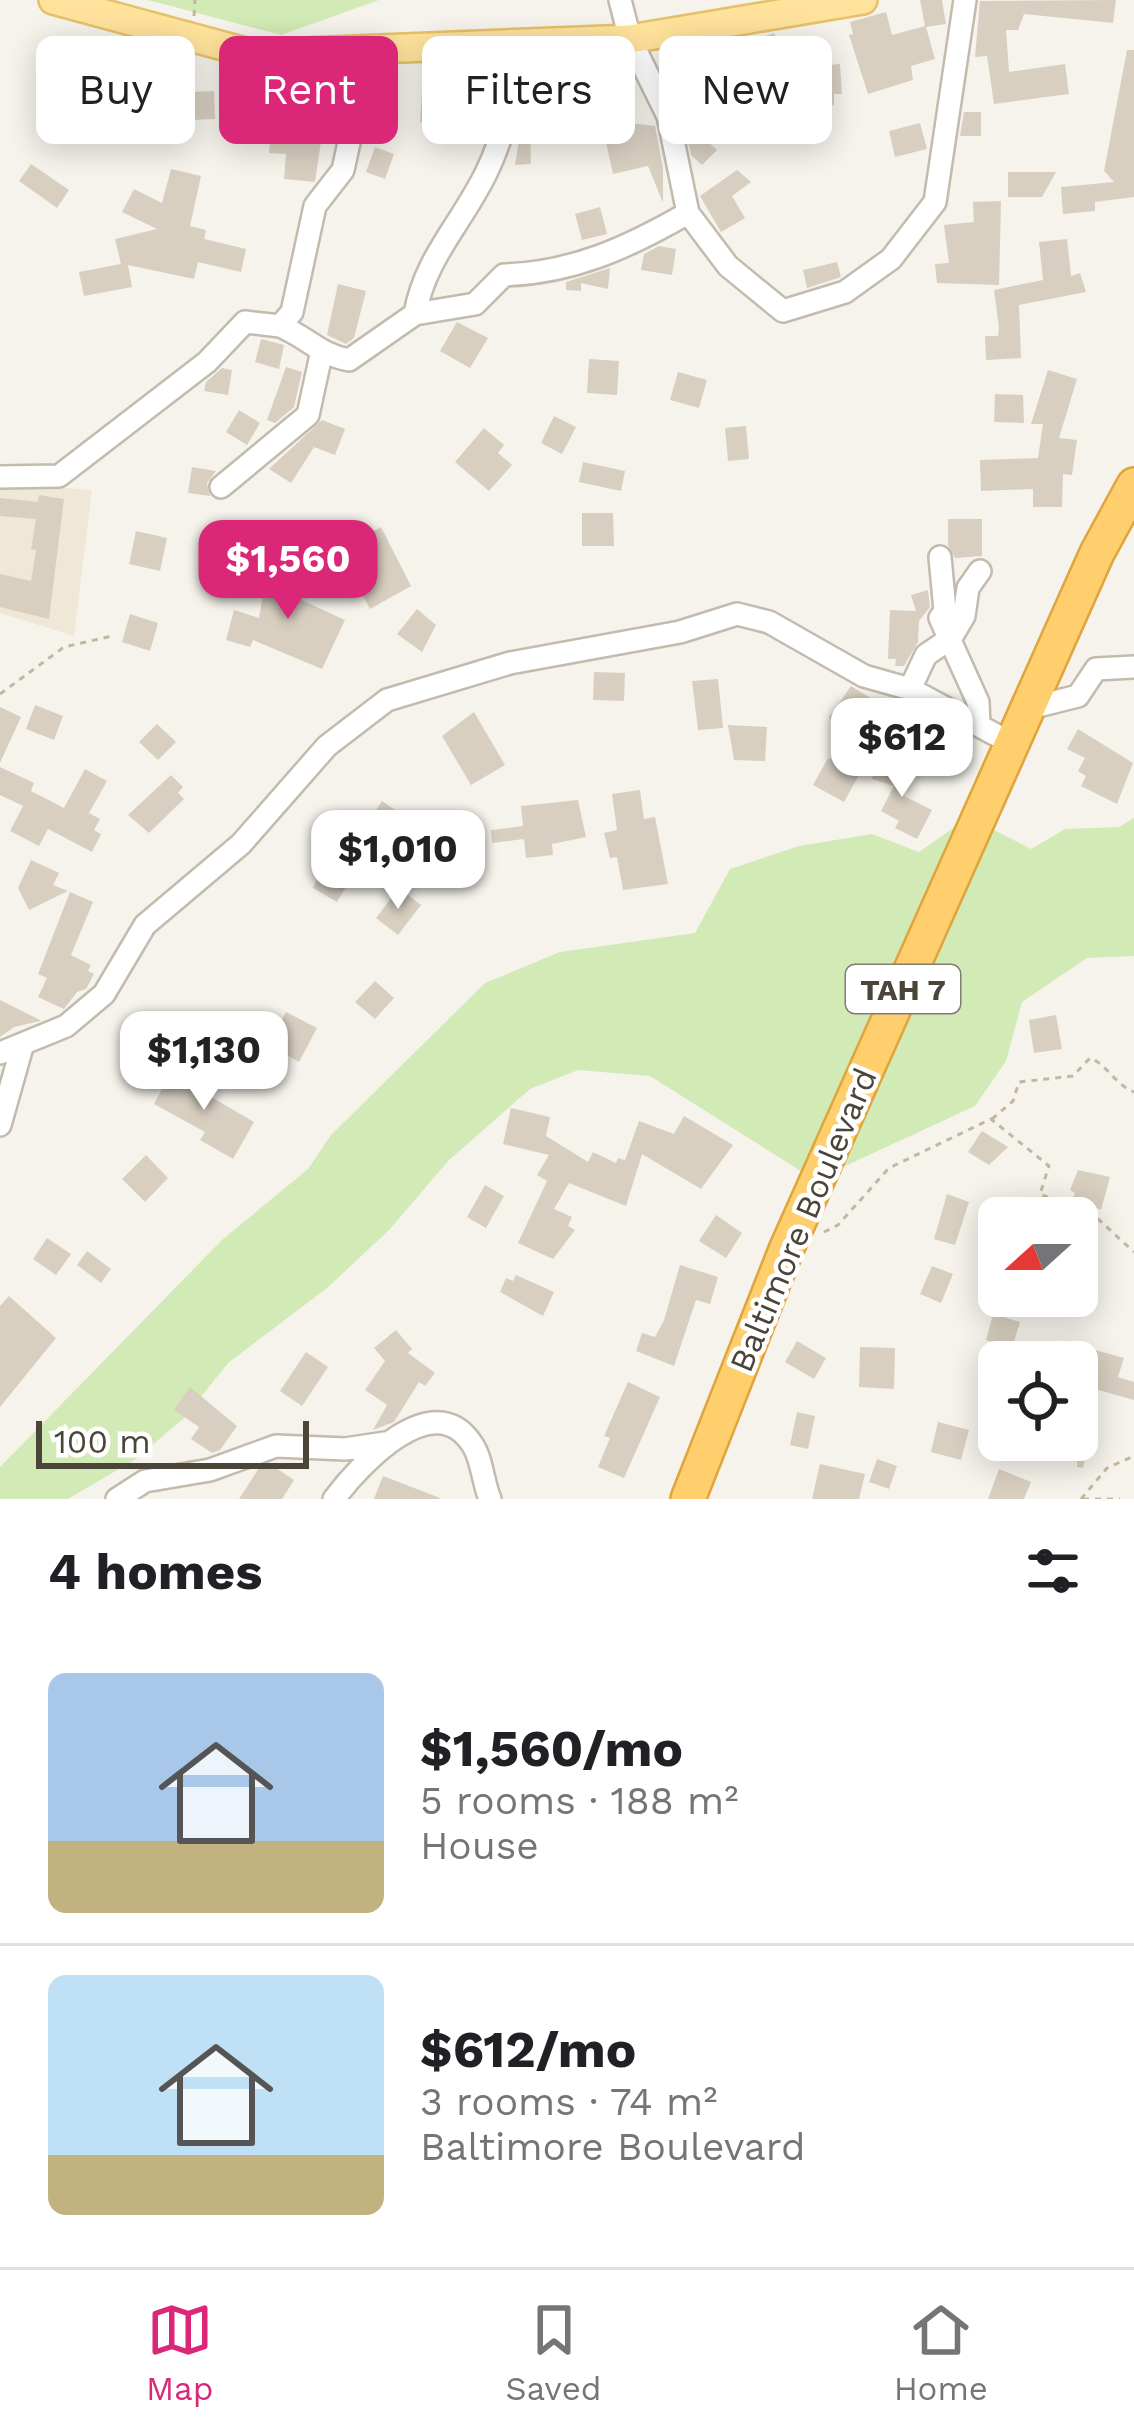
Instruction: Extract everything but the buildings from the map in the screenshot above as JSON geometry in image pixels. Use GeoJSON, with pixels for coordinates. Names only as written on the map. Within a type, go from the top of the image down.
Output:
{"type":"FeatureCollection","features":[{"type":"Feature","properties":{"kind":"highway","name":"Baltimore Boulevard"},"geometry":{"type":"LineString","coordinates":[[688,1499],[786,1250],[1097,553],[1134,485]]}},
{"type":"Feature","properties":{"kind":"main road"},"geometry":{"type":"LineString","coordinates":[[53,0],[219,45]]}},
{"type":"Feature","properties":{"kind":"main road"},"geometry":{"type":"LineString","coordinates":[[635,38],[863,0]]}},
{"type":"Feature","properties":{"kind":"street"},"geometry":{"type":"LineString","coordinates":[[620,0],[629,36]]}},
{"type":"Feature","properties":{"kind":"street"},"geometry":{"type":"LineString","coordinates":[[635,49],[668,116],[688,213],[728,266],[783,310],[845,292],[891,259],[935,202],[965,0]]}},
{"type":"Feature","properties":{"kind":"street"},"geometry":{"type":"LineString","coordinates":[[280,326],[292,312],[316,206],[343,170],[349,144]]}},
{"type":"Feature","properties":{"kind":"street"},"geometry":{"type":"LineString","coordinates":[[415,314],[421,281],[486,175],[499,144]]}},
{"type":"Feature","properties":{"kind":"street"},"geometry":{"type":"LineString","coordinates":[[0,477],[59,476],[207,362],[244,322],[280,326],[305,337],[321,355],[361,356],[415,314],[476,304],[504,274],[534,274],[617,254],[688,213]]}},
{"type":"Feature","properties":{"kind":"street"},"geometry":{"type":"LineString","coordinates":[[221,488],[308,415],[321,355]]}},
{"type":"Feature","properties":{"kind":"street"},"geometry":{"type":"LineString","coordinates":[[940,557],[946,611],[940,618],[946,641],[978,702],[979,725]]}},
{"type":"Feature","properties":{"kind":"street"},"geometry":{"type":"LineString","coordinates":[[910,689],[926,656],[946,641],[964,616],[968,588],[980,571]]}},
{"type":"Feature","properties":{"kind":"street"},"geometry":{"type":"LineString","coordinates":[[0,1125],[11,1050],[66,1026],[104,994],[145,925],[241,844],[327,746],[387,700],[510,663],[680,632],[737,614],[769,622],[864,676],[910,689],[1013,744]]}},
{"type":"Feature","properties":{"kind":"street"},"geometry":{"type":"LineString","coordinates":[[1030,708],[1078,696],[1096,669],[1134,667]]}},
{"type":"Feature","properties":{"kind":"street"},"geometry":{"type":"LineString","coordinates":[[117,1499],[145,1481],[210,1470],[276,1446],[345,1449],[386,1443],[425,1423],[454,1427],[473,1445],[490,1499]]}},
{"type":"Feature","properties":{"kind":"street"},"geometry":{"type":"LineString","coordinates":[[334,1499],[386,1443]]}},
{"type":"Feature","properties":{"kind":"path"},"geometry":{"type":"LineString","coordinates":[[0,694],[64,647],[112,636]]}},
{"type":"Feature","properties":{"kind":"path"},"geometry":{"type":"LineString","coordinates":[[786,1250],[838,1226],[889,1168],[992,1119],[1012,1101],[1018,1082],[1073,1076],[1090,1058],[1100,1062],[1115,1084],[1134,1092]]}},
{"type":"Feature","properties":{"kind":"path"},"geometry":{"type":"LineString","coordinates":[[992,1119],[1048,1166],[1040,1194],[1097,1217],[1134,1252]]}},
{"type":"Feature","properties":{"kind":"path"},"geometry":{"type":"LineString","coordinates":[[1081,1499],[1107,1468],[1134,1456]]}},
{"type":"Feature","properties":{"kind":"path"},"geometry":{"type":"LineString","coordinates":[[1081,1499],[1120,1499]]}},
{"type":"Feature","properties":{"kind":"shaded area"},"geometry":{"type":"Polygon","coordinates":[[[0,483],[92,490],[74,636],[0,613],[0,483]]]}},
{"type":"Feature","properties":{"kind":"green space"},"geometry":{"type":"Polygon","coordinates":[[[148,0],[379,0],[281,35],[148,0]]]}},
{"type":"Feature","properties":{"kind":"green space"},"geometry":{"type":"Polygon","coordinates":[[[969,817],[1031,849],[1065,829],[1119,827],[1134,818],[1134,956],[1087,958],[1022,1002],[1006,1061],[975,1106],[815,1180],[650,1076],[578,1070],[530,1089],[449,1160],[389,1230],[327,1288],[228,1363],[184,1418],[136,1459],[68,1499],[0,1499],[0,1467],[222,1240],[308,1169],[331,1135],[485,983],[560,952],[695,933],[730,869],[799,846],[872,834],[919,852],[969,817]]]}}]}
